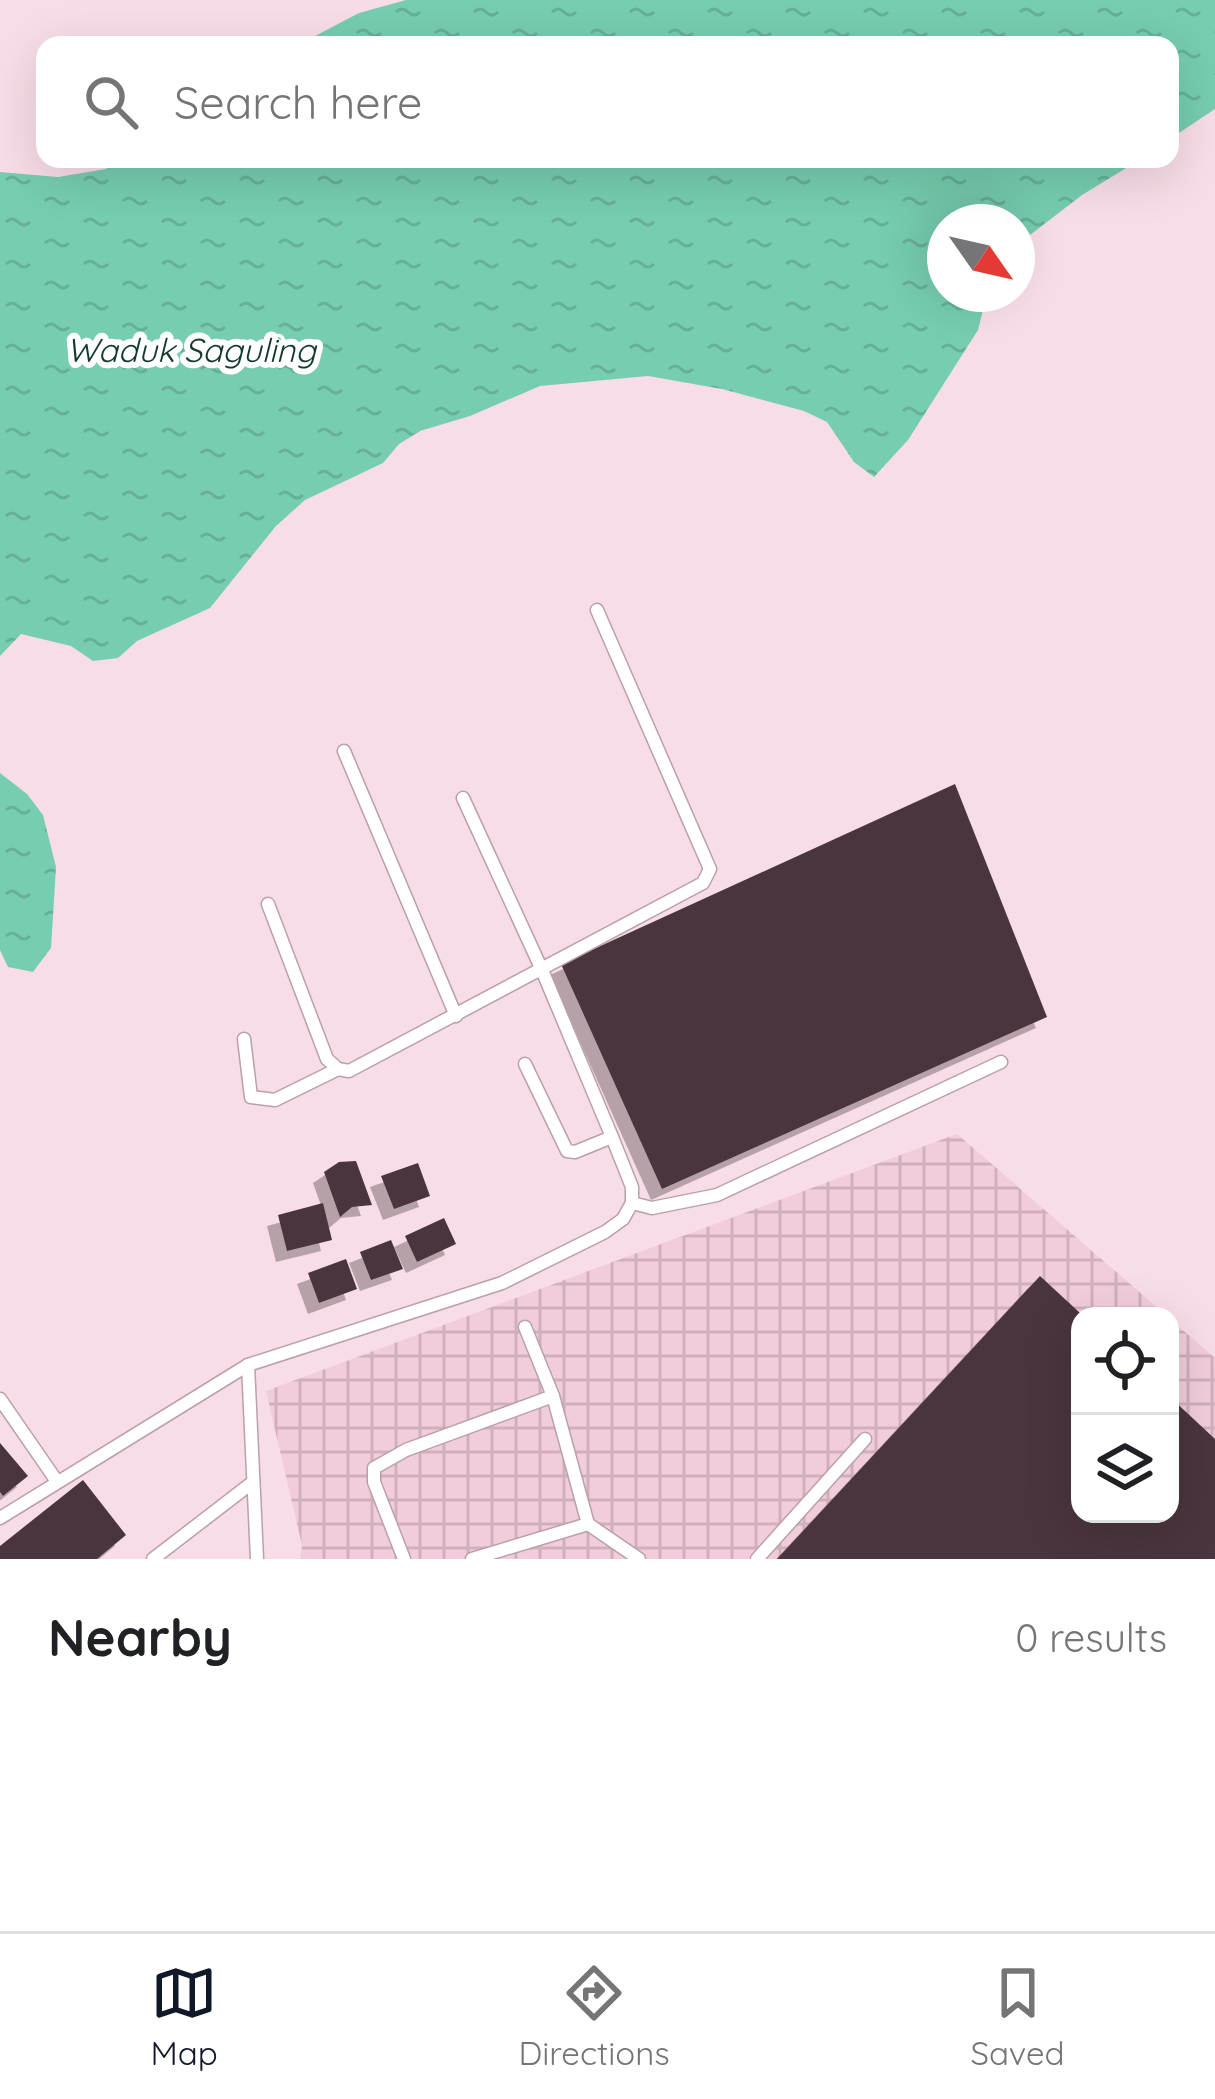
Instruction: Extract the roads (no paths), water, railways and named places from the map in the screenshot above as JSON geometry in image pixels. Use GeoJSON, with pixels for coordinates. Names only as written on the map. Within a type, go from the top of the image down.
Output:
{"type":"FeatureCollection","features":[{"type":"Feature","properties":{"kind":"lane"},"geometry":{"type":"LineString","coordinates":[[268,904],[327,1059],[349,1071],[703,883],[710,869],[597,610]]}},
{"type":"Feature","properties":{"kind":"lane"},"geometry":{"type":"LineString","coordinates":[[344,751],[456,1016]]}},
{"type":"Feature","properties":{"kind":"lane"},"geometry":{"type":"LineString","coordinates":[[0,1518],[248,1365],[502,1282],[605,1232],[622,1219],[632,1203],[632,1187],[542,970],[463,798]]}},
{"type":"Feature","properties":{"kind":"lane"},"geometry":{"type":"LineString","coordinates":[[244,1040],[251,1097],[275,1100],[338,1069]]}},
{"type":"Feature","properties":{"kind":"lane"},"geometry":{"type":"LineString","coordinates":[[632,1203],[652,1208],[717,1195],[1000,1062]]}},
{"type":"Feature","properties":{"kind":"lane"},"geometry":{"type":"LineString","coordinates":[[524,1064],[567,1151],[612,1137]]}},
{"type":"Feature","properties":{"kind":"lane"},"geometry":{"type":"LineString","coordinates":[[525,1327],[553,1396],[588,1524],[639,1559]]}},
{"type":"Feature","properties":{"kind":"lane"},"geometry":{"type":"LineString","coordinates":[[248,1365],[256,1559]]}},
{"type":"Feature","properties":{"kind":"lane"},"geometry":{"type":"LineString","coordinates":[[404,1559],[374,1482],[374,1468],[406,1450],[553,1396]]}},
{"type":"Feature","properties":{"kind":"lane"},"geometry":{"type":"LineString","coordinates":[[0,1399],[56,1480]]}},
{"type":"Feature","properties":{"kind":"lane"},"geometry":{"type":"LineString","coordinates":[[757,1559],[865,1439]]}},
{"type":"Feature","properties":{"kind":"lane"},"geometry":{"type":"LineString","coordinates":[[153,1559],[253,1482]]}},
{"type":"Feature","properties":{"kind":"lane"},"geometry":{"type":"LineString","coordinates":[[472,1559],[588,1524]]}},
{"type":"Feature","properties":{"kind":"water"},"geometry":{"type":"Polygon","coordinates":[[[406,0],[1215,0],[1215,109],[1179,133],[1179,36],[315,36],[359,13],[406,0]]]}},
{"type":"Feature","properties":{"kind":"water","name":"Waduk Saguling"},"geometry":{"type":"Polygon","coordinates":[[[107,168],[1126,168],[1035,231],[1035,204],[927,204],[927,312],[982,312],[978,330],[908,440],[874,477],[854,462],[827,422],[804,411],[648,376],[540,386],[420,431],[399,444],[383,463],[305,500],[276,526],[210,608],[137,641],[118,658],[93,661],[71,646],[21,634],[0,656],[0,172],[58,177],[107,168]]]}},
{"type":"Feature","properties":{"kind":"water"},"geometry":{"type":"Polygon","coordinates":[[[0,773],[27,794],[43,815],[56,867],[51,948],[33,972],[8,967],[0,950],[0,773]]]}}]}
